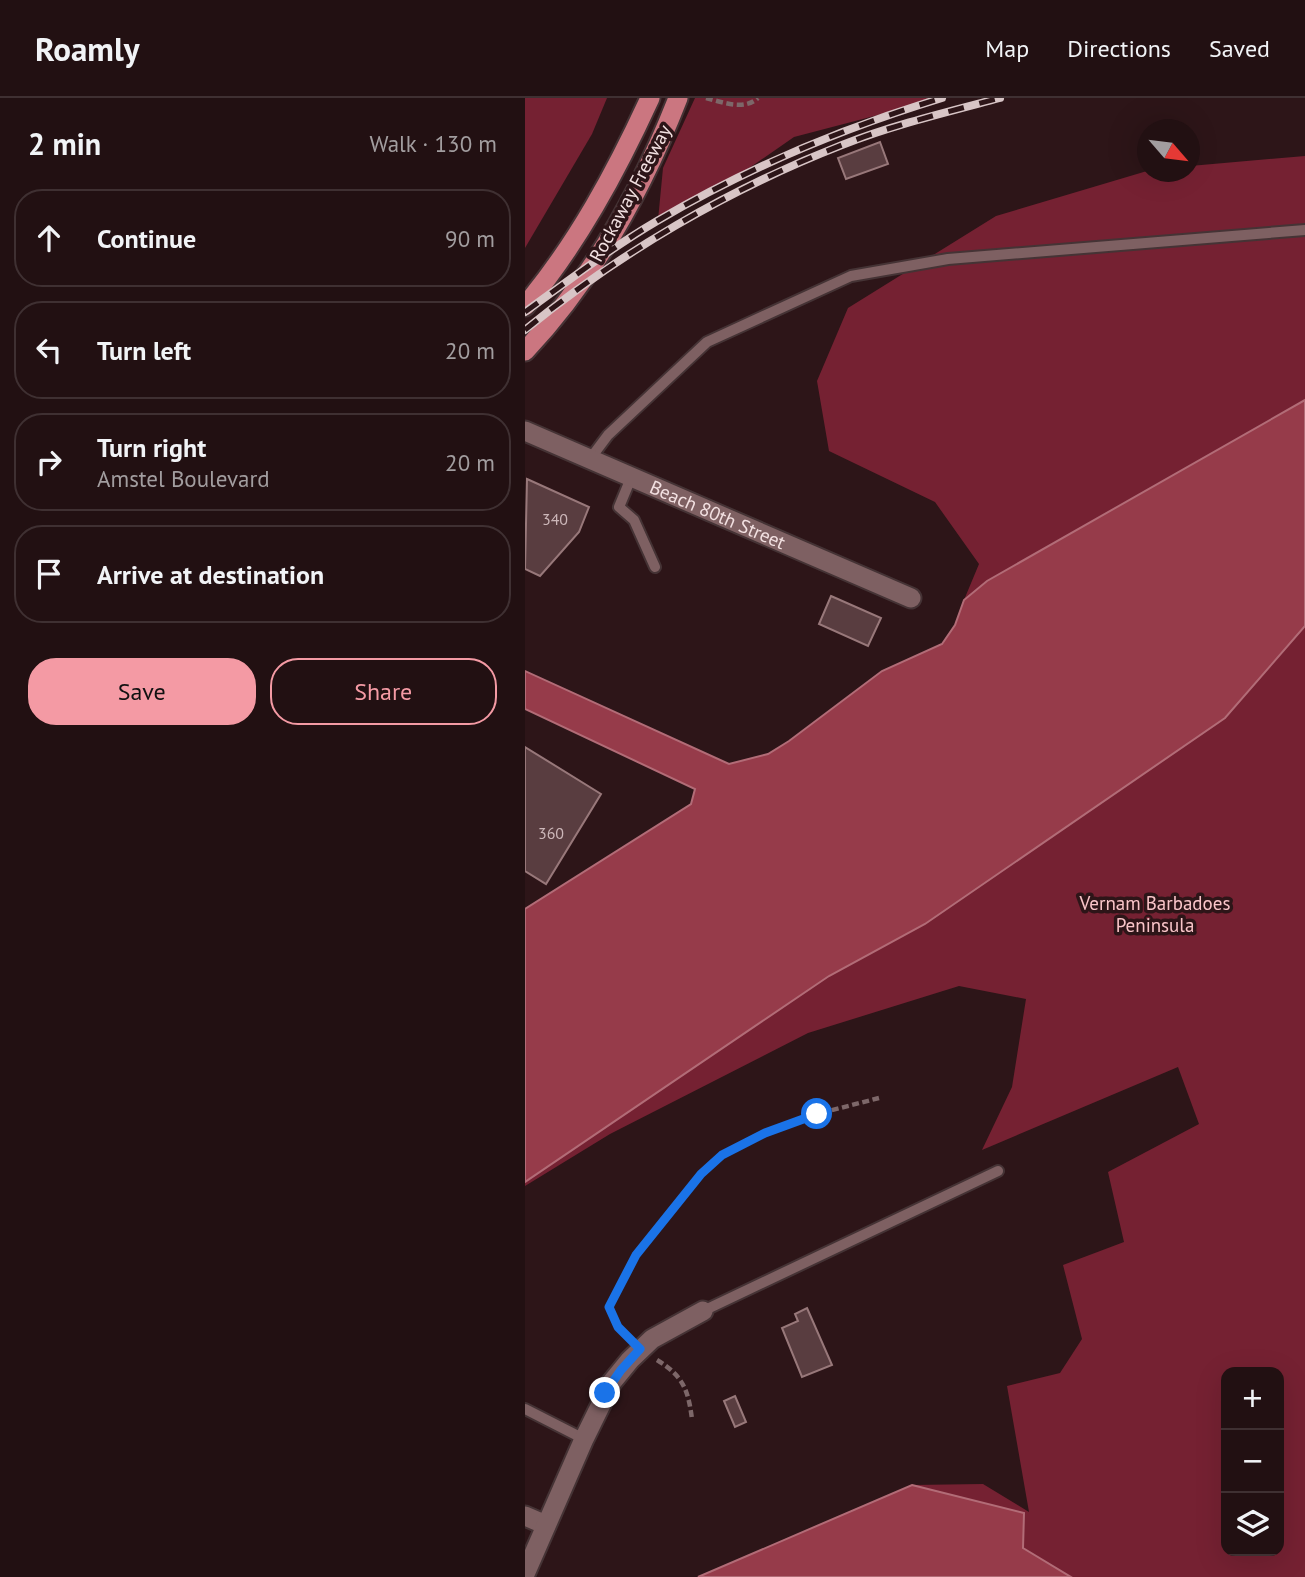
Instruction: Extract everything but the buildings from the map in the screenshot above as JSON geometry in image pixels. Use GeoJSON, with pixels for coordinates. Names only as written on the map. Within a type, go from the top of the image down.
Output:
{"type":"FeatureCollection","features":[{"type":"Feature","properties":{"kind":"main road","name":"Rockaway Freeway"},"geometry":{"type":"LineString","coordinates":[[525,306],[587,220],[650,98]]}},
{"type":"Feature","properties":{"kind":"main road","name":"Rockaway Freeway"},"geometry":{"type":"LineString","coordinates":[[525,351],[569,298],[604,247],[649,165],[678,98]]}},
{"type":"Feature","properties":{"kind":"street","name":"Beach 80th Street"},"geometry":{"type":"LineString","coordinates":[[525,431],[911,598]]}},
{"type":"Feature","properties":{"kind":"street"},"geometry":{"type":"LineString","coordinates":[[525,1574],[612,1382],[640,1349],[664,1331],[703,1311]]}},
{"type":"Feature","properties":{"kind":"street"},"geometry":{"type":"LineString","coordinates":[[525,1516],[546,1525]]}},
{"type":"Feature","properties":{"kind":"lane"},"geometry":{"type":"LineString","coordinates":[[590,459],[608,435],[706,342],[851,276],[948,259],[1305,230]]}},
{"type":"Feature","properties":{"kind":"lane"},"geometry":{"type":"LineString","coordinates":[[631,478],[619,506],[634,520],[655,567]]}},
{"type":"Feature","properties":{"kind":"lane"},"geometry":{"type":"LineString","coordinates":[[703,1311],[998,1171]]}},
{"type":"Feature","properties":{"kind":"lane"},"geometry":{"type":"LineString","coordinates":[[525,1409],[584,1439]]}},
{"type":"Feature","properties":{"kind":"path"},"geometry":{"type":"LineString","coordinates":[[706,98],[740,105],[754,102],[758,98]]}},
{"type":"Feature","properties":{"kind":"path"},"geometry":{"type":"LineString","coordinates":[[692,1419],[689,1394],[680,1377],[640,1349],[618,1327],[609,1307],[636,1255],[701,1174],[722,1155],[765,1133],[817,1114],[879,1098]]}},
{"type":"Feature","properties":{"kind":"green space"},"geometry":{"type":"Polygon","coordinates":[[[525,98],[607,98],[592,134],[525,248],[525,98]]]}},
{"type":"Feature","properties":{"kind":"green space"},"geometry":{"type":"Polygon","coordinates":[[[695,98],[943,98],[794,137],[729,182],[658,220],[663,168],[695,98]]]}},
{"type":"Feature","properties":{"kind":"green space"},"geometry":{"type":"Polygon","coordinates":[[[1305,156],[1305,400],[987,581],[964,600],[979,564],[935,502],[829,451],[817,381],[848,308],[996,216],[1137,174],[1137,182],[1200,182],[1200,165],[1305,156]]]}},
{"type":"Feature","properties":{"kind":"green space","name":"Vernam Barbadoes Peninsula"},"geometry":{"type":"Polygon","coordinates":[[[1305,583],[1305,1577],[1050,1577],[1020,1559],[1023,1513],[912,1485],[983,1484],[1029,1512],[1007,1386],[1060,1373],[1082,1339],[1063,1265],[1124,1242],[1108,1172],[1199,1124],[1178,1067],[982,1150],[1012,1087],[1026,999],[959,986],[808,1033],[610,1134],[525,1186],[525,1182],[1305,583]]]}},
{"type":"Feature","properties":{"kind":"shaded area"},"geometry":{"type":"Polygon","coordinates":[[[1305,400],[1305,626],[1225,718],[925,924],[829,976],[525,1182],[525,909],[691,804],[695,789],[525,709],[525,671],[729,764],[768,754],[882,671],[942,644],[955,625],[964,600],[987,581],[1305,400]]]}},
{"type":"Feature","properties":{"kind":"shaded area"},"geometry":{"type":"Polygon","coordinates":[[[912,1485],[1024,1513],[1023,1548],[1071,1577],[698,1577],[912,1485]]]}},
{"type":"Feature","properties":{"kind":"railway"},"geometry":{"type":"LineString","coordinates":[[525,312],[640,231],[726,184],[832,136],[942,98]]}},
{"type":"Feature","properties":{"kind":"railway"},"geometry":{"type":"LineString","coordinates":[[525,330],[637,249],[676,225],[758,182],[861,138],[1000,98]]}},
{"type":"Feature","properties":{"kind":"route"},"geometry":{"type":"LineString","coordinates":[[605,1393],[640,1349],[618,1327],[609,1307],[636,1255],[701,1174],[722,1155],[765,1133],[817,1114]]}}]}
